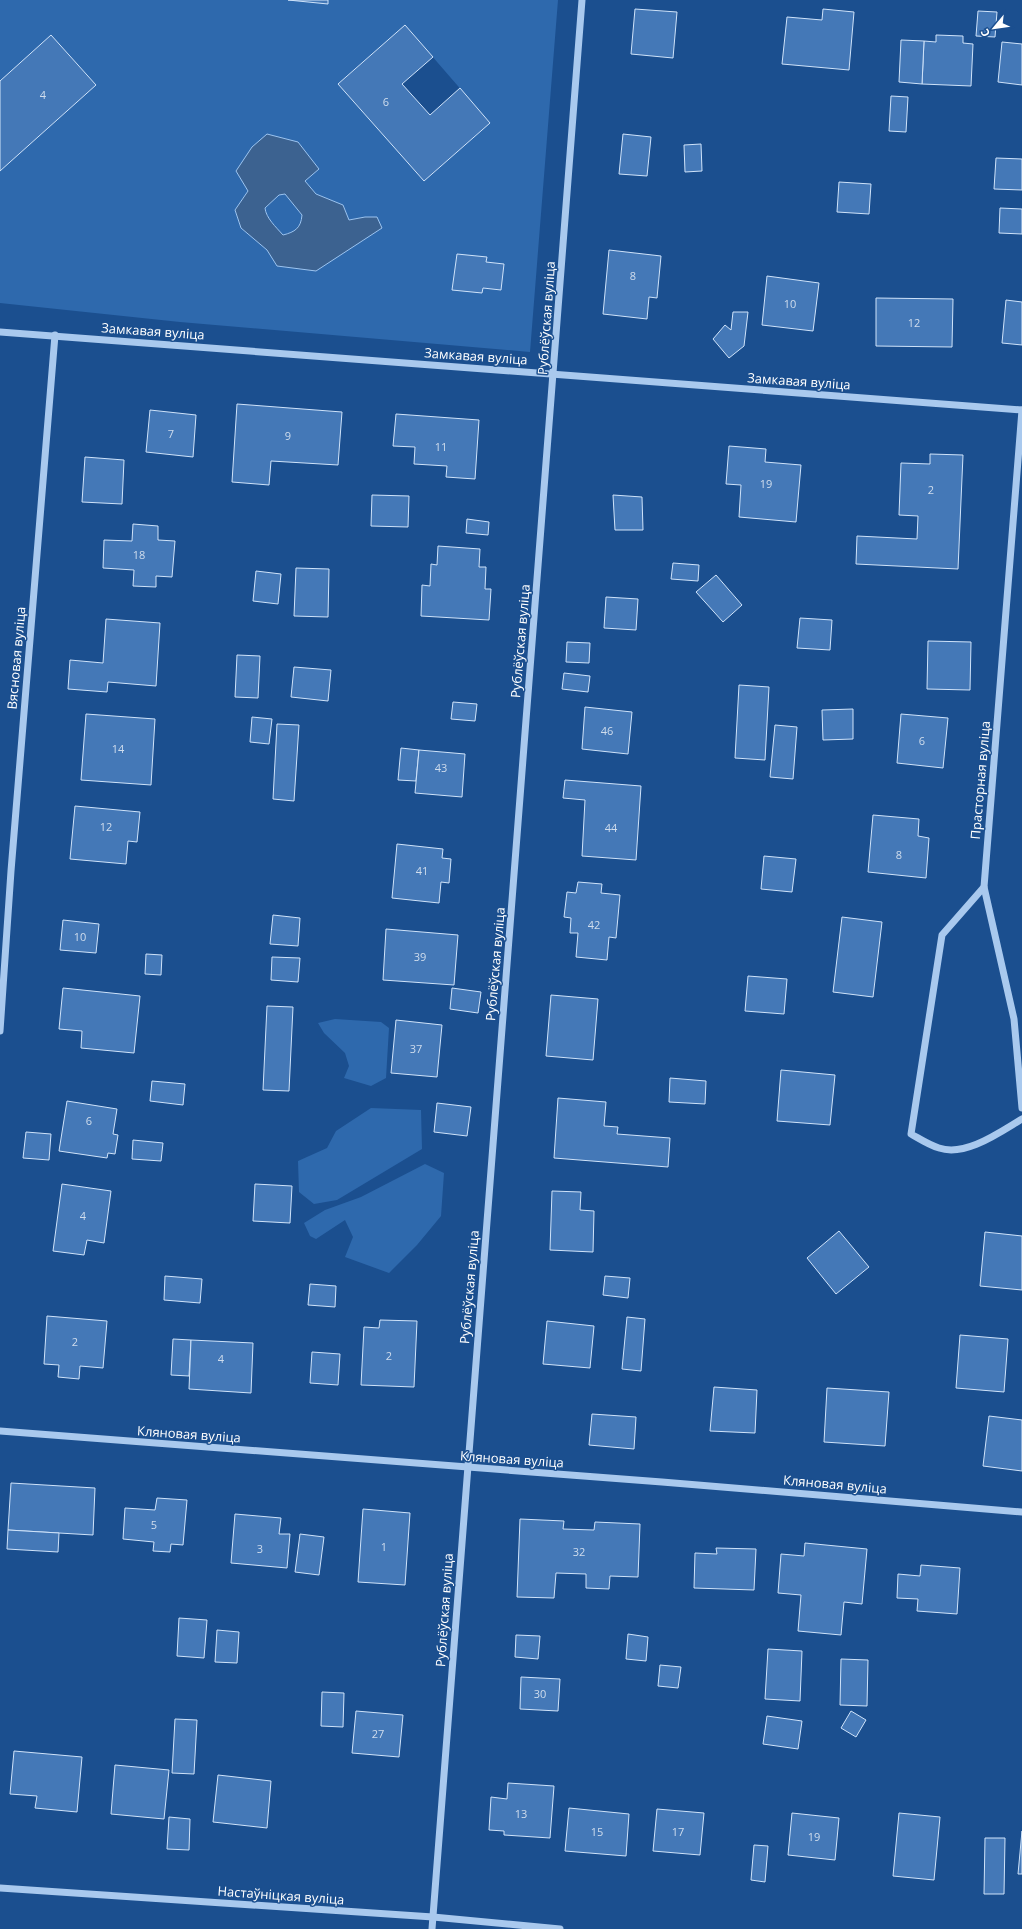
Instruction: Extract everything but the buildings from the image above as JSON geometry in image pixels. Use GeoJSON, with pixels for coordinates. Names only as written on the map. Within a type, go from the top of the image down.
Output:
{"type":"FeatureCollection","features":[{"type":"Feature","properties":{"kind":"street","name":"Рублёўская вуліца"},"geometry":{"type":"LineString","coordinates":[[432,1929],[582,0]]}},
{"type":"Feature","properties":{"kind":"street","name":"Замкавая вуліца"},"geometry":{"type":"LineString","coordinates":[[0,332],[1022,410]]}},
{"type":"Feature","properties":{"kind":"street","name":"Вясновая вуліца"},"geometry":{"type":"LineString","coordinates":[[0,1031],[11,863],[55,336]]}},
{"type":"Feature","properties":{"kind":"street","name":"Прасторная вуліца"},"geometry":{"type":"LineString","coordinates":[[1022,410],[984,886],[1014,1019],[1022,1108]]}},
{"type":"Feature","properties":{"kind":"street"},"geometry":{"type":"LineString","coordinates":[[984,886],[942,935],[911,1134],[940,1148],[956,1149],[979,1143],[1022,1119]]}},
{"type":"Feature","properties":{"kind":"street","name":"Кляновая вуліца"},"geometry":{"type":"LineString","coordinates":[[0,1431],[1022,1512]]}},
{"type":"Feature","properties":{"kind":"street","name":"Настаўніцкая вуліца"},"geometry":{"type":"LineString","coordinates":[[0,1888],[433,1917],[560,1929]]}},
{"type":"Feature","properties":{"kind":"shaded area"},"geometry":{"type":"Polygon","coordinates":[[[0,0],[558,0],[530,352],[180,322],[0,303],[0,171],[96,85],[51,35],[0,81],[0,0]],[[405,25],[338,84],[424,181],[490,123],[405,25]],[[305,181],[248,191],[235,210],[241,228],[267,250],[278,266],[344,251],[364,240],[365,217],[349,220],[343,205],[316,194],[305,181]]]}},
{"type":"Feature","properties":{"kind":"shaded area"},"geometry":{"type":"Polygon","coordinates":[[[267,134],[298,142],[319,169],[305,181],[316,194],[343,205],[349,220],[365,217],[377,217],[382,228],[316,271],[277,266],[267,250],[241,228],[235,210],[248,191],[236,171],[252,147],[267,134]],[[285,194],[279,195],[265,208],[269,219],[283,235],[297,229],[302,215],[285,194]]]}},
{"type":"Feature","properties":{"kind":"shaded area"},"geometry":{"type":"Polygon","coordinates":[[[285,194],[302,215],[299,226],[294,231],[282,235],[269,219],[265,208],[279,195],[285,194]]]}},
{"type":"Feature","properties":{"kind":"shaded area"},"geometry":{"type":"Polygon","coordinates":[[[335,1019],[381,1022],[389,1028],[386,1078],[371,1086],[344,1078],[349,1066],[345,1053],[324,1033],[318,1023],[335,1019]]]}},
{"type":"Feature","properties":{"kind":"shaded area"},"geometry":{"type":"Polygon","coordinates":[[[371,1108],[421,1110],[422,1149],[337,1200],[314,1204],[299,1192],[298,1161],[327,1148],[336,1131],[371,1108]]]}},
{"type":"Feature","properties":{"kind":"shaded area"},"geometry":{"type":"Polygon","coordinates":[[[425,1164],[444,1173],[441,1216],[417,1245],[389,1273],[345,1257],[353,1237],[345,1220],[316,1239],[310,1236],[304,1223],[325,1210],[361,1197],[425,1164]]]}}]}
